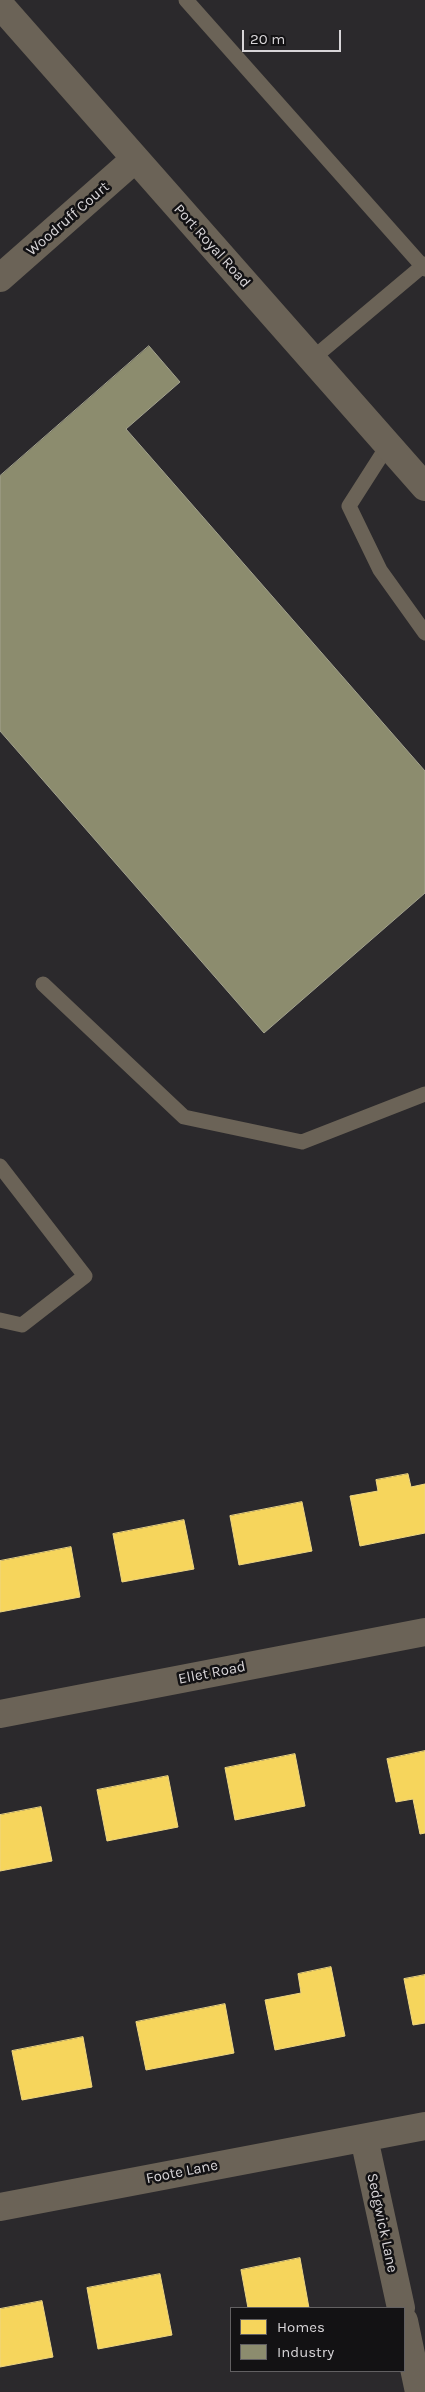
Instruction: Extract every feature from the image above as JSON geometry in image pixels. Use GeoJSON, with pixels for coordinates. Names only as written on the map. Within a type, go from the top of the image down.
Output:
{"type":"FeatureCollection","features":[{"type":"Feature","properties":{"kind":"street","name":"Port Royal Road"},"geometry":{"type":"LineString","coordinates":[[0,5],[425,487]]}},
{"type":"Feature","properties":{"kind":"street","name":"Woodruff Court"},"geometry":{"type":"LineString","coordinates":[[0,278],[135,159]]}},
{"type":"Feature","properties":{"kind":"street","name":"Ellet Road"},"geometry":{"type":"LineString","coordinates":[[0,1714],[425,1632]]}},
{"type":"Feature","properties":{"kind":"street"},"geometry":{"type":"LineString","coordinates":[[364,2138],[425,2126]]}},
{"type":"Feature","properties":{"kind":"street","name":"Foote Lane"},"geometry":{"type":"LineString","coordinates":[[0,2207],[364,2138]]}},
{"type":"Feature","properties":{"kind":"street","name":"Sedgwick Lane"},"geometry":{"type":"LineString","coordinates":[[364,2138],[401,2307]]}},
{"type":"Feature","properties":{"kind":"street"},"geometry":{"type":"LineString","coordinates":[[405,2326],[419,2392]]}},
{"type":"Feature","properties":{"kind":"lane"},"geometry":{"type":"LineString","coordinates":[[186,0],[424,267],[312,359]]}},
{"type":"Feature","properties":{"kind":"lane"},"geometry":{"type":"LineString","coordinates":[[388,445],[349,506],[380,570],[425,633]]}},
{"type":"Feature","properties":{"kind":"lane"},"geometry":{"type":"LineString","coordinates":[[43,984],[184,1117],[302,1142],[425,1094]]}},
{"type":"Feature","properties":{"kind":"lane"},"geometry":{"type":"LineString","coordinates":[[0,1166],[85,1276],[22,1326],[0,1320]]}},
{"type":"Feature","properties":{"kind":"building: Homes"},"geometry":{"type":"Polygon","coordinates":[[[408,1474],[411,1487],[425,1484],[425,1533],[360,1546],[350,1496],[378,1491],[376,1480],[408,1474]]]}},
{"type":"Feature","properties":{"kind":"building: Homes"},"geometry":{"type":"Polygon","coordinates":[[[302,1502],[312,1551],[239,1565],[230,1516],[302,1502]]]}},
{"type":"Feature","properties":{"kind":"building: Homes"},"geometry":{"type":"Polygon","coordinates":[[[184,1520],[194,1569],[122,1582],[113,1534],[184,1520]]]}},
{"type":"Feature","properties":{"kind":"building: Homes"},"geometry":{"type":"Polygon","coordinates":[[[71,1547],[80,1597],[0,1612],[0,1561],[71,1547]]]}},
{"type":"Feature","properties":{"kind":"building: Homes"},"geometry":{"type":"Polygon","coordinates":[[[425,1751],[425,1833],[420,1834],[413,1799],[396,1802],[387,1759],[425,1751]]]}},
{"type":"Feature","properties":{"kind":"building: Homes"},"geometry":{"type":"Polygon","coordinates":[[[295,1754],[305,1806],[235,1820],[225,1768],[295,1754]]]}},
{"type":"Feature","properties":{"kind":"building: Homes"},"geometry":{"type":"Polygon","coordinates":[[[168,1776],[178,1827],[107,1841],[97,1790],[168,1776]]]}},
{"type":"Feature","properties":{"kind":"building: Homes"},"geometry":{"type":"Polygon","coordinates":[[[41,1807],[52,1861],[0,1871],[0,1815],[41,1807]]]}},
{"type":"Feature","properties":{"kind":"building: Homes"},"geometry":{"type":"Polygon","coordinates":[[[331,1967],[345,2036],[275,2050],[265,2000],[301,1993],[298,1974],[331,1967]]]}},
{"type":"Feature","properties":{"kind":"building: Homes"},"geometry":{"type":"Polygon","coordinates":[[[425,1975],[425,2023],[413,2025],[404,1979],[425,1975]]]}},
{"type":"Feature","properties":{"kind":"building: Homes"},"geometry":{"type":"Polygon","coordinates":[[[225,2004],[234,2053],[146,2070],[136,2022],[225,2004]]]}},
{"type":"Feature","properties":{"kind":"building: Homes"},"geometry":{"type":"Polygon","coordinates":[[[83,2037],[92,2087],[22,2100],[12,2051],[83,2037]]]}},
{"type":"Feature","properties":{"kind":"building: Homes"},"geometry":{"type":"Polygon","coordinates":[[[300,2258],[309,2307],[248,2307],[241,2270],[300,2258]]]}},
{"type":"Feature","properties":{"kind":"building: Homes"},"geometry":{"type":"Polygon","coordinates":[[[160,2274],[172,2335],[98,2349],[87,2288],[160,2274]]]}},
{"type":"Feature","properties":{"kind":"building: Homes"},"geometry":{"type":"Polygon","coordinates":[[[42,2301],[53,2357],[0,2367],[0,2309],[42,2301]]]}},
{"type":"Feature","properties":{"kind":"building: Industry"},"geometry":{"type":"Polygon","coordinates":[[[149,346],[180,382],[126,429],[425,771],[425,893],[264,1033],[0,731],[0,476],[149,346]]]}}]}
